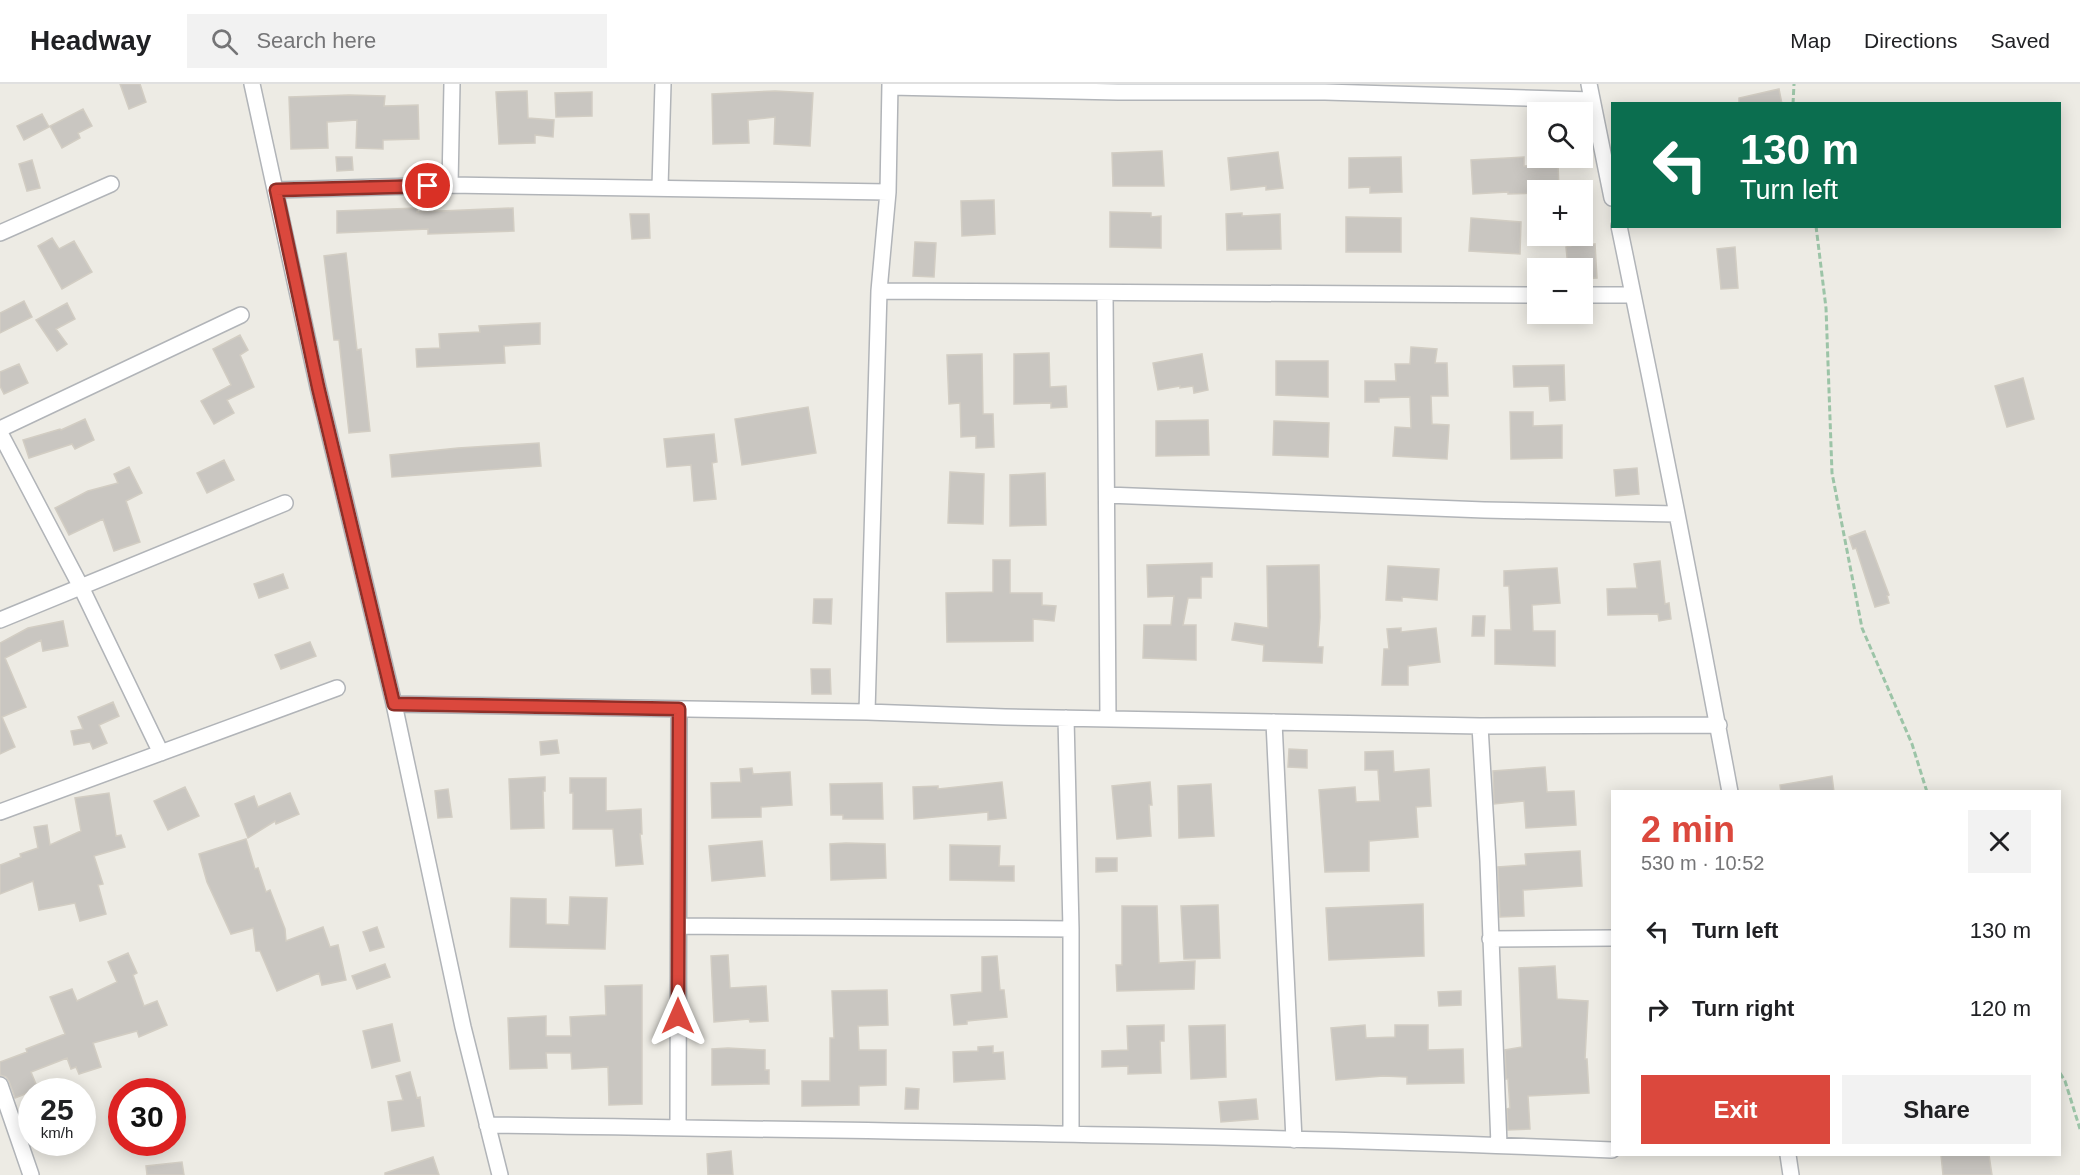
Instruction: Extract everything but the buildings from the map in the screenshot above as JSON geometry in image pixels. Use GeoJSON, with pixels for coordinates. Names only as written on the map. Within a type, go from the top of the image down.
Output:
{"type":"FeatureCollection","features":[{"type":"Feature","properties":{"kind":"street"},"geometry":{"type":"LineString","coordinates":[[252,84],[321,398],[394,704],[463,1027],[500,1175]]}},
{"type":"Feature","properties":{"kind":"street"},"geometry":{"type":"LineString","coordinates":[[450,185],[452,84]]}},
{"type":"Feature","properties":{"kind":"street"},"geometry":{"type":"LineString","coordinates":[[660,187],[663,84]]}},
{"type":"Feature","properties":{"kind":"street"},"geometry":{"type":"LineString","coordinates":[[1588,84],[1611,193]]}},
{"type":"Feature","properties":{"kind":"street"},"geometry":{"type":"LineString","coordinates":[[867,712],[879,291],[888,192],[890,86],[1325,88],[1592,100]]}},
{"type":"Feature","properties":{"kind":"street"},"geometry":{"type":"LineString","coordinates":[[0,233],[111,184]]}},
{"type":"Feature","properties":{"kind":"street"},"geometry":{"type":"LineString","coordinates":[[276,190],[450,185],[888,192]]}},
{"type":"Feature","properties":{"kind":"street"},"geometry":{"type":"LineString","coordinates":[[1618,228],[1698,632],[1719,724],[1730,790]]}},
{"type":"Feature","properties":{"kind":"street"},"geometry":{"type":"LineString","coordinates":[[879,291],[1527,295]]}},
{"type":"Feature","properties":{"kind":"street"},"geometry":{"type":"LineString","coordinates":[[1105,293],[1108,718]]}},
{"type":"Feature","properties":{"kind":"street"},"geometry":{"type":"LineString","coordinates":[[1593,295],[1633,295]]}},
{"type":"Feature","properties":{"kind":"street"},"geometry":{"type":"LineString","coordinates":[[161,753],[81,587],[0,431],[241,315]]}},
{"type":"Feature","properties":{"kind":"street"},"geometry":{"type":"LineString","coordinates":[[1107,495],[1484,510],[1676,514]]}},
{"type":"Feature","properties":{"kind":"street"},"geometry":{"type":"LineString","coordinates":[[0,620],[285,503]]}},
{"type":"Feature","properties":{"kind":"street"},"geometry":{"type":"LineString","coordinates":[[0,812],[337,688]]}},
{"type":"Feature","properties":{"kind":"street"},"geometry":{"type":"LineString","coordinates":[[394,704],[1480,726],[1719,724]]}},
{"type":"Feature","properties":{"kind":"street"},"geometry":{"type":"LineString","coordinates":[[678,1128],[679,709]]}},
{"type":"Feature","properties":{"kind":"street"},"geometry":{"type":"LineString","coordinates":[[1066,718],[1071,929],[1071,1134]]}},
{"type":"Feature","properties":{"kind":"street"},"geometry":{"type":"LineString","coordinates":[[1274,722],[1294,1140]]}},
{"type":"Feature","properties":{"kind":"street"},"geometry":{"type":"LineString","coordinates":[[1480,726],[1499,1145]]}},
{"type":"Feature","properties":{"kind":"street"},"geometry":{"type":"LineString","coordinates":[[679,926],[1071,929]]}},
{"type":"Feature","properties":{"kind":"street"},"geometry":{"type":"LineString","coordinates":[[1490,939],[1611,938]]}},
{"type":"Feature","properties":{"kind":"street"},"geometry":{"type":"LineString","coordinates":[[0,1085],[30,1175]]}},
{"type":"Feature","properties":{"kind":"street"},"geometry":{"type":"LineString","coordinates":[[487,1125],[1071,1134],[1611,1150]]}},
{"type":"Feature","properties":{"kind":"street"},"geometry":{"type":"LineString","coordinates":[[1788,1156],[1791,1175]]}},
{"type":"Feature","properties":{"kind":"path"},"geometry":{"type":"LineString","coordinates":[[1793,102],[1794,84]]}},
{"type":"Feature","properties":{"kind":"path"},"geometry":{"type":"LineString","coordinates":[[1815,228],[1826,308],[1832,473],[1860,618],[1862,628],[1912,744],[1926,790]]}},
{"type":"Feature","properties":{"kind":"path"},"geometry":{"type":"LineString","coordinates":[[2061,1075],[2080,1129]]}},
{"type":"Feature","properties":{"kind":"route"},"geometry":{"type":"LineString","coordinates":[[428,186],[276,190],[356,555],[394,704],[679,709],[678,1016]]}}]}
